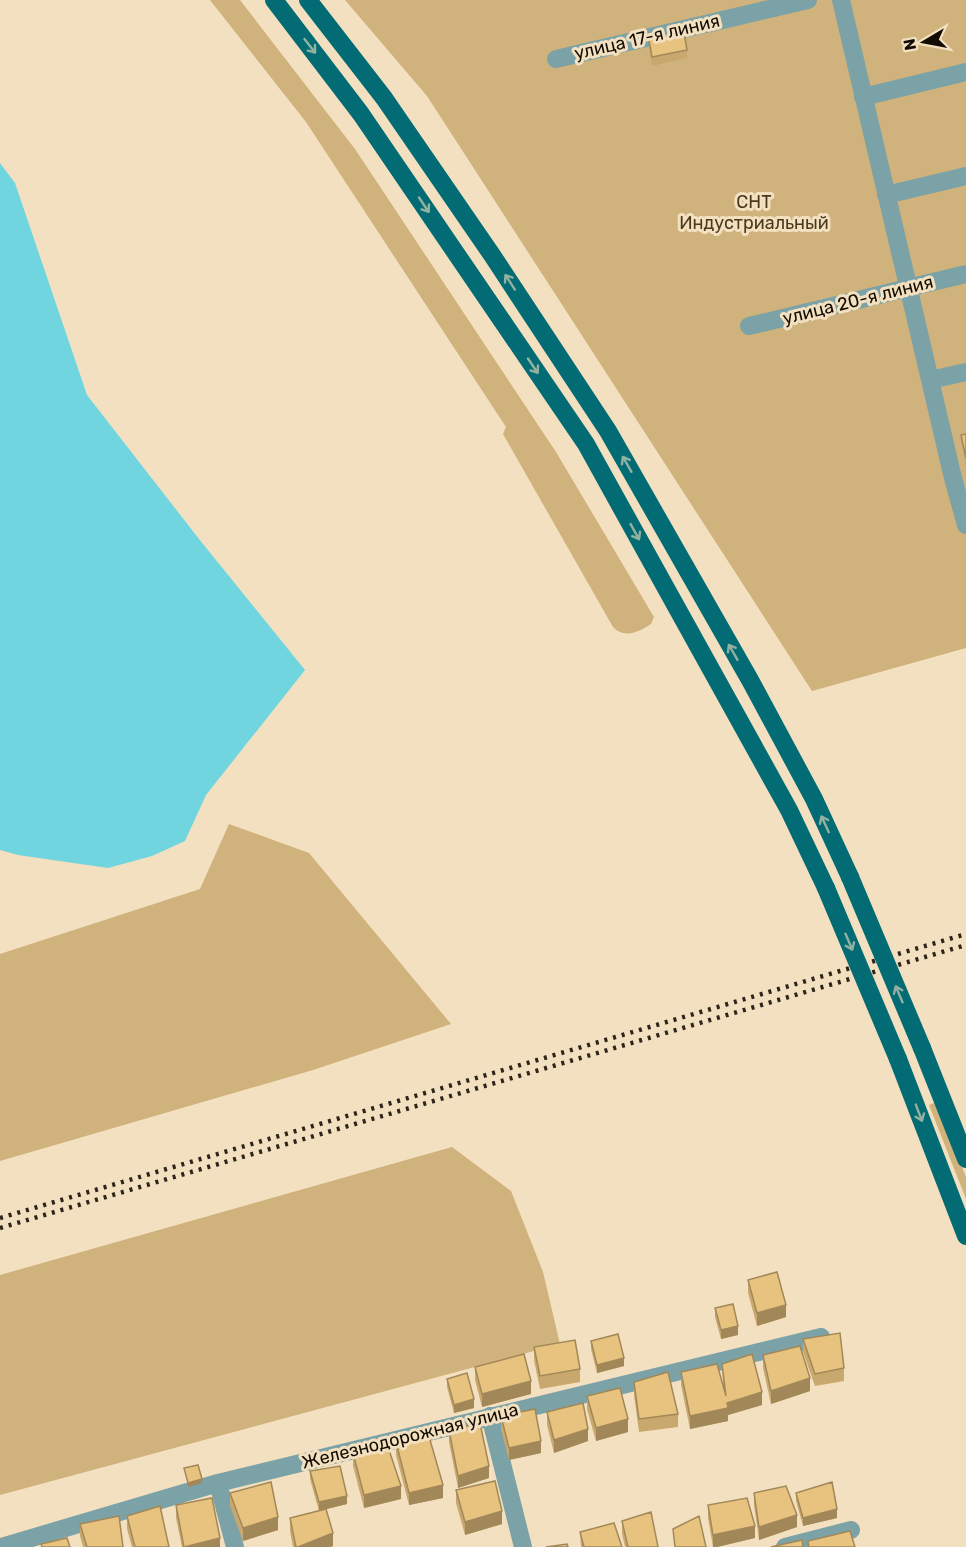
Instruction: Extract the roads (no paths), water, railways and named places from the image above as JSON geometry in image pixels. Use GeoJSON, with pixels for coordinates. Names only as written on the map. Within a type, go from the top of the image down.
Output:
{"type":"FeatureCollection","features":[{"type":"Feature","properties":{"kind":"main road"},"geometry":{"type":"LineString","coordinates":[[274,0],[361,114],[586,444],[784,800],[826,888],[898,1059],[966,1236]]}},
{"type":"Feature","properties":{"kind":"main road"},"geometry":{"type":"LineString","coordinates":[[309,0],[384,98],[492,255],[608,431],[814,799],[850,877],[966,1159]]}},
{"type":"Feature","properties":{"kind":"street","name":"улица 17-я линия"},"geometry":{"type":"LineString","coordinates":[[556,58],[808,0]]}},
{"type":"Feature","properties":{"kind":"street"},"geometry":{"type":"LineString","coordinates":[[841,0],[930,380],[959,476],[966,525]]}},
{"type":"Feature","properties":{"kind":"street"},"geometry":{"type":"LineString","coordinates":[[863,97],[966,72]]}},
{"type":"Feature","properties":{"kind":"street"},"geometry":{"type":"LineString","coordinates":[[886,195],[966,176]]}},
{"type":"Feature","properties":{"kind":"street","name":"улица 20-я линия"},"geometry":{"type":"LineString","coordinates":[[749,326],[966,274]]}},
{"type":"Feature","properties":{"kind":"street"},"geometry":{"type":"LineString","coordinates":[[930,380],[966,372]]}},
{"type":"Feature","properties":{"kind":"street","name":"Железнодорожная улица"},"geometry":{"type":"LineString","coordinates":[[1,1547],[218,1483],[822,1337]]}},
{"type":"Feature","properties":{"kind":"street"},"geometry":{"type":"LineString","coordinates":[[490,1416],[523,1547]]}},
{"type":"Feature","properties":{"kind":"street"},"geometry":{"type":"LineString","coordinates":[[218,1483],[235,1547]]}},
{"type":"Feature","properties":{"kind":"street"},"geometry":{"type":"LineString","coordinates":[[785,1547],[851,1530]]}},
{"type":"Feature","properties":{"kind":"water"},"geometry":{"type":"Polygon","coordinates":[[[0,163],[15,183],[87,395],[305,670],[206,795],[185,841],[152,856],[108,868],[18,855],[0,850],[0,163]]]}},
{"type":"Feature","properties":{"kind":"railway"},"geometry":{"type":"LineString","coordinates":[[0,1218],[966,934]]}},
{"type":"Feature","properties":{"kind":"railway"},"geometry":{"type":"LineString","coordinates":[[0,1228],[966,945]]}},
{"type":"Feature","properties":{"kind":"park label","name":"СНТ Индустриальный"},"geometry":{"type":"Point","coordinates":[754,212]}}]}
